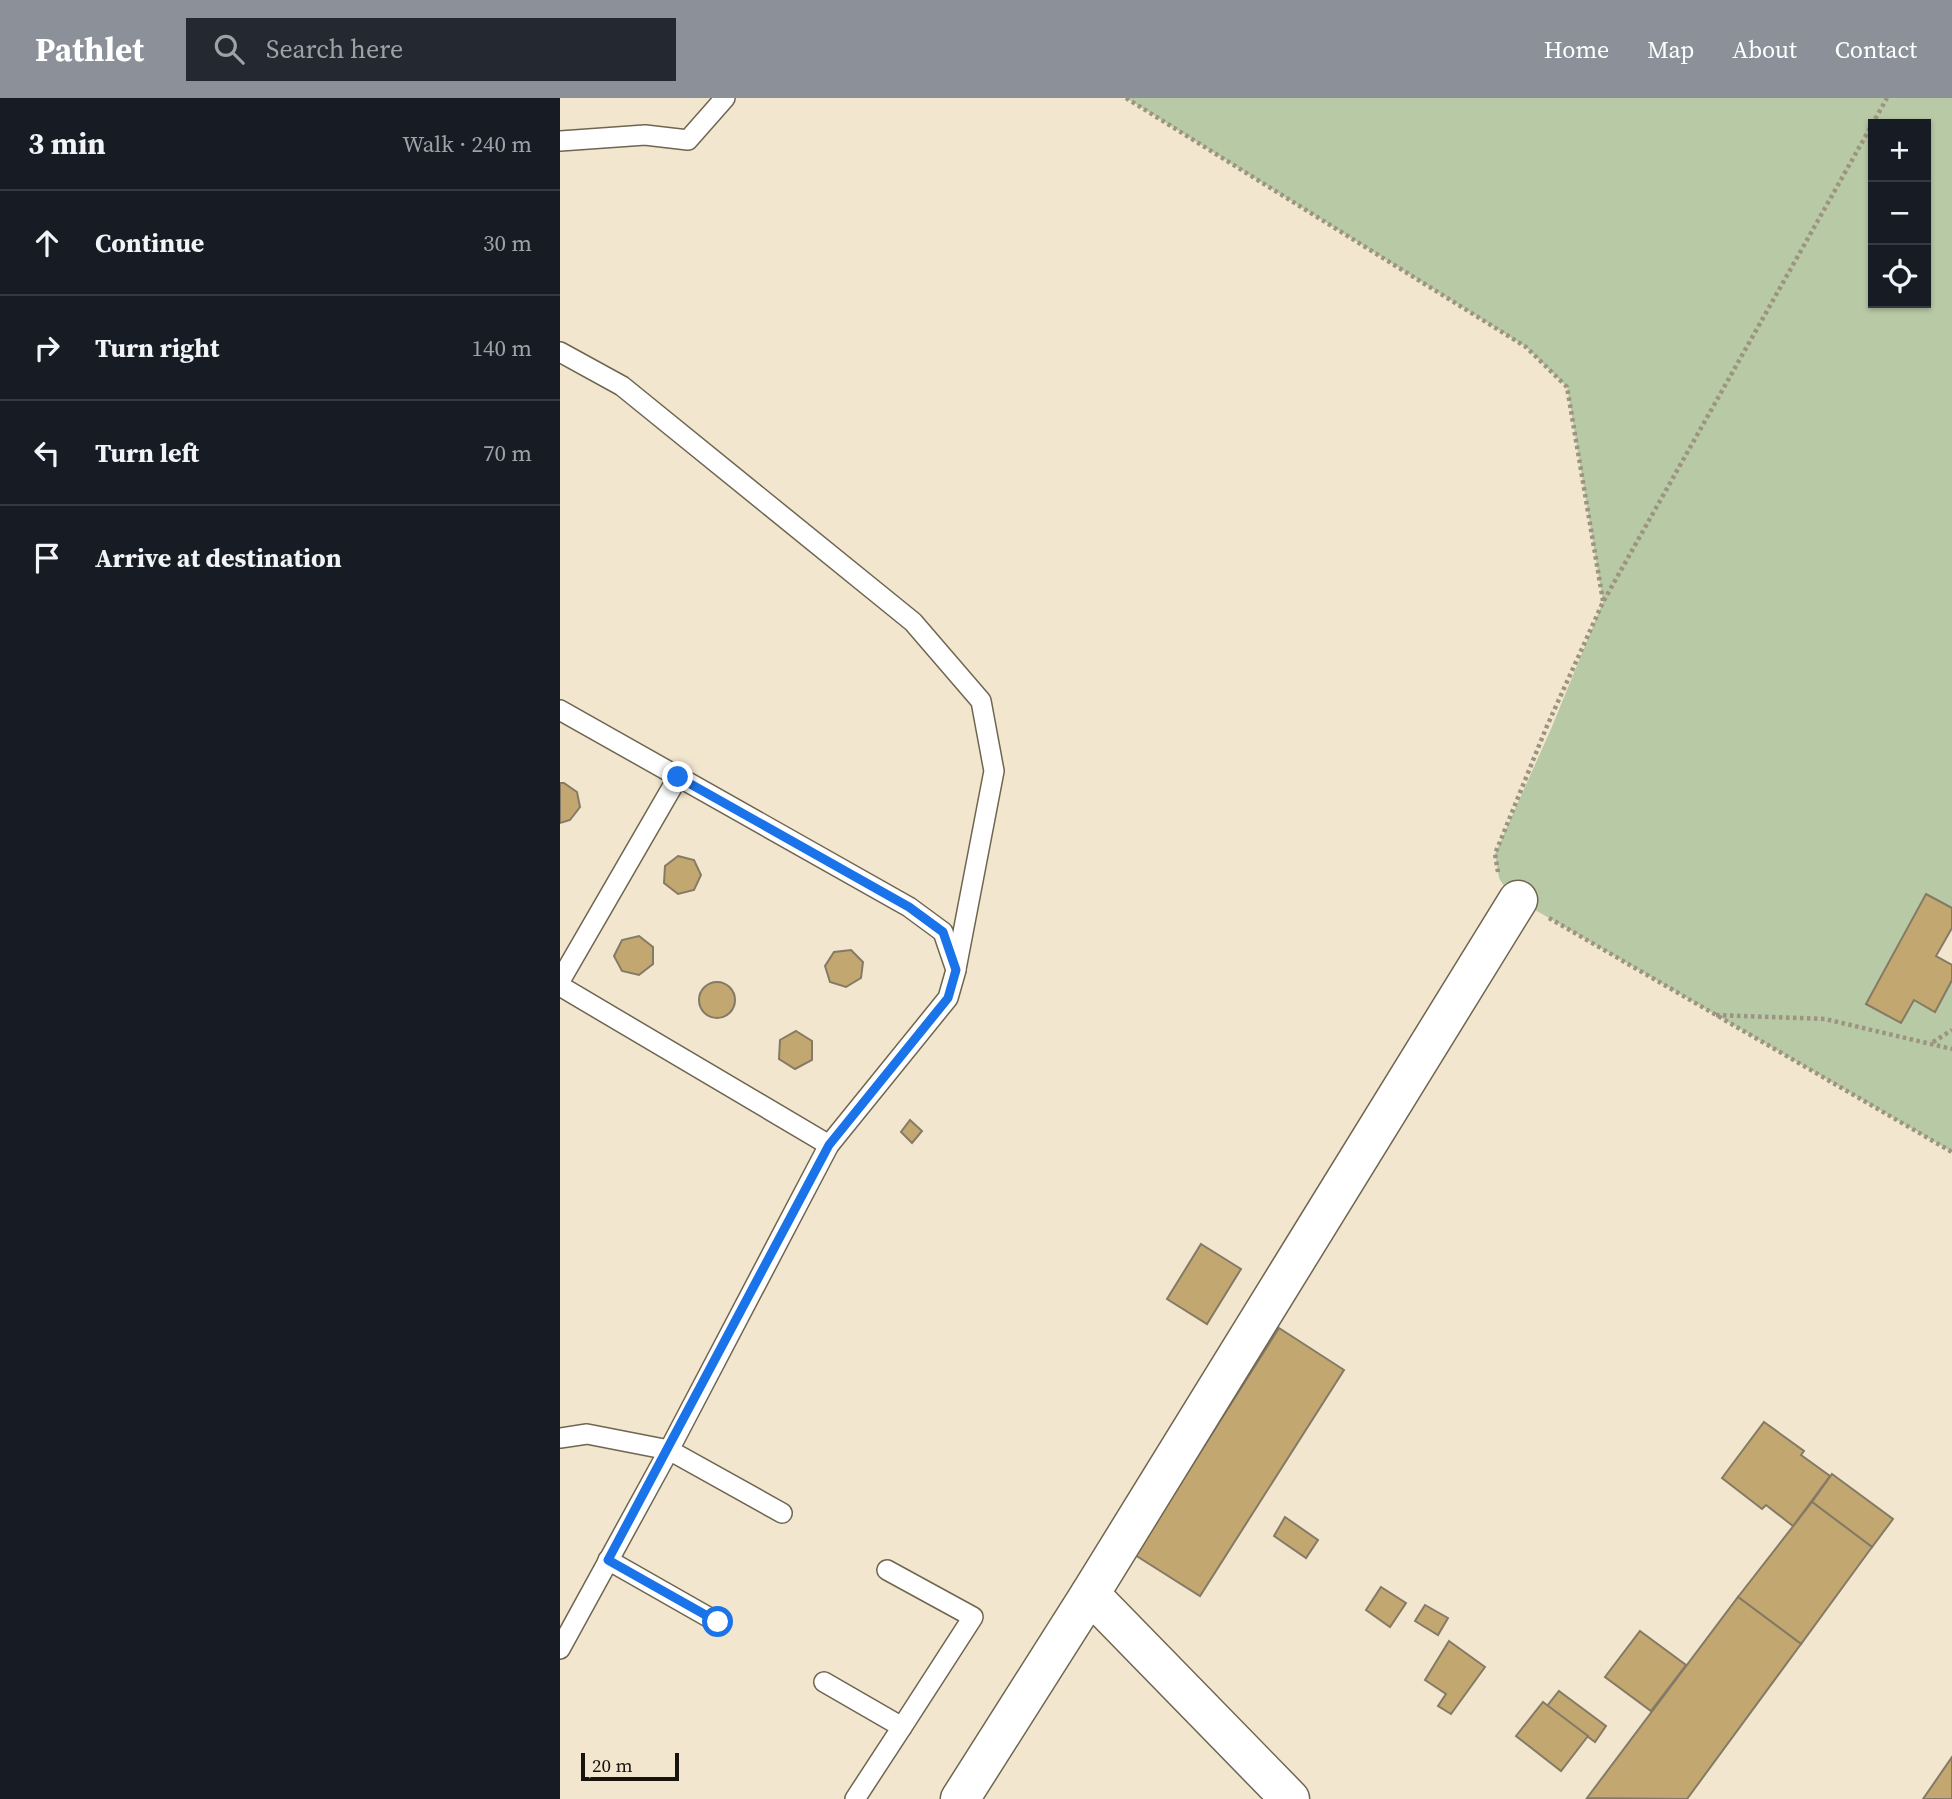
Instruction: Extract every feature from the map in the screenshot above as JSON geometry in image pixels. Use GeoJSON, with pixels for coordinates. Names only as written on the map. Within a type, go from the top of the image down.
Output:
{"type":"FeatureCollection","features":[{"type":"Feature","properties":{"kind":"street"},"geometry":{"type":"LineString","coordinates":[[960,1799],[1090,1594],[1518,900]]}},
{"type":"Feature","properties":{"kind":"street"},"geometry":{"type":"LineString","coordinates":[[1090,1594],[1290,1799]]}},
{"type":"Feature","properties":{"kind":"lane"},"geometry":{"type":"LineString","coordinates":[[560,141],[645,135],[688,139],[725,98]]}},
{"type":"Feature","properties":{"kind":"lane"},"geometry":{"type":"LineString","coordinates":[[560,352],[622,386],[913,622],[981,701],[994,771],[956,970],[948,998],[829,1145],[560,1649]]}},
{"type":"Feature","properties":{"kind":"lane"},"geometry":{"type":"LineString","coordinates":[[560,710],[909,907],[943,932],[956,970]]}},
{"type":"Feature","properties":{"kind":"lane"},"geometry":{"type":"LineString","coordinates":[[678,777],[560,983],[829,1145]]}},
{"type":"Feature","properties":{"kind":"lane"},"geometry":{"type":"LineString","coordinates":[[560,1438],[587,1434],[668,1450],[782,1513]]}},
{"type":"Feature","properties":{"kind":"lane"},"geometry":{"type":"LineString","coordinates":[[608,1560],[718,1622]]}},
{"type":"Feature","properties":{"kind":"lane"},"geometry":{"type":"LineString","coordinates":[[855,1799],[973,1617],[887,1570]]}},
{"type":"Feature","properties":{"kind":"lane"},"geometry":{"type":"LineString","coordinates":[[824,1682],[902,1727]]}},
{"type":"Feature","properties":{"kind":"path"},"geometry":{"type":"LineString","coordinates":[[1126,98],[1526,347],[1567,387],[1603,602]]}},
{"type":"Feature","properties":{"kind":"path"},"geometry":{"type":"LineString","coordinates":[[1887,98],[1603,602],[1547,726],[1495,854],[1499,878],[1518,900],[1952,1152]]}},
{"type":"Feature","properties":{"kind":"path"},"geometry":{"type":"LineString","coordinates":[[1716,1015],[1825,1019],[1952,1049]]}},
{"type":"Feature","properties":{"kind":"path"},"geometry":{"type":"LineString","coordinates":[[1933,1043],[1952,1030]]}},
{"type":"Feature","properties":{"kind":"green space"},"geometry":{"type":"Polygon","coordinates":[[[1126,98],[1952,98],[1952,908],[1926,895],[1866,1004],[1901,1023],[1914,1000],[1935,1011],[1952,980],[1952,1152],[1518,900],[1499,878],[1495,854],[1551,729],[1603,602],[1567,387],[1526,347],[1126,98]]]}},
{"type":"Feature","properties":{"kind":"building"},"geometry":{"type":"Polygon","coordinates":[[[560,783],[577,792],[580,807],[570,820],[560,823],[560,783]]]}},
{"type":"Feature","properties":{"kind":"building"},"geometry":{"type":"Polygon","coordinates":[[[678,856],[694,860],[701,875],[694,890],[678,894],[664,883],[665,866],[678,856]]]}},
{"type":"Feature","properties":{"kind":"building"},"geometry":{"type":"Polygon","coordinates":[[[1926,894],[1952,908],[1952,928],[1936,956],[1952,965],[1952,980],[1935,1012],[1914,1000],[1901,1023],[1866,1004],[1926,894]]]}},
{"type":"Feature","properties":{"kind":"building"},"geometry":{"type":"Polygon","coordinates":[[[639,936],[653,947],[653,964],[639,975],[622,971],[614,956],[622,940],[639,936]]]}},
{"type":"Feature","properties":{"kind":"building"},"geometry":{"type":"Polygon","coordinates":[[[851,950],[863,962],[861,978],[846,987],[830,982],[825,966],[834,952],[851,950]]]}},
{"type":"Feature","properties":{"kind":"building"},"geometry":{"type":"Polygon","coordinates":[[[717,982],[729,988],[735,1000],[729,1012],[717,1018],[705,1012],[699,1000],[705,988],[717,982]]]}},
{"type":"Feature","properties":{"kind":"building"},"geometry":{"type":"Polygon","coordinates":[[[796,1031],[812,1041],[812,1060],[795,1069],[779,1059],[780,1040],[796,1031]]]}},
{"type":"Feature","properties":{"kind":"building"},"geometry":{"type":"Polygon","coordinates":[[[910,1120],[922,1131],[912,1143],[901,1132],[910,1120]]]}},
{"type":"Feature","properties":{"kind":"building"},"geometry":{"type":"Polygon","coordinates":[[[1201,1244],[1241,1269],[1207,1324],[1167,1299],[1201,1244]]]}},
{"type":"Feature","properties":{"kind":"building"},"geometry":{"type":"Polygon","coordinates":[[[1279,1328],[1344,1370],[1200,1596],[1135,1555],[1279,1328]]]}},
{"type":"Feature","properties":{"kind":"building"},"geometry":{"type":"Polygon","coordinates":[[[1764,1422],[1804,1451],[1801,1455],[1830,1476],[1793,1526],[1766,1505],[1762,1509],[1722,1478],[1764,1422]]]}},
{"type":"Feature","properties":{"kind":"building"},"geometry":{"type":"Polygon","coordinates":[[[1832,1474],[1893,1519],[1872,1547],[1812,1502],[1832,1474]]]}},
{"type":"Feature","properties":{"kind":"building"},"geometry":{"type":"Polygon","coordinates":[[[1812,1502],[1872,1547],[1801,1644],[1738,1597],[1812,1502]]]}},
{"type":"Feature","properties":{"kind":"building"},"geometry":{"type":"Polygon","coordinates":[[[1285,1517],[1318,1540],[1306,1558],[1274,1536],[1285,1517]]]}},
{"type":"Feature","properties":{"kind":"building"},"geometry":{"type":"Polygon","coordinates":[[[1381,1587],[1406,1603],[1390,1627],[1366,1610],[1381,1587]]]}},
{"type":"Feature","properties":{"kind":"building"},"geometry":{"type":"Polygon","coordinates":[[[1738,1597],[1801,1644],[1687,1799],[1587,1798],[1738,1597]]]}},
{"type":"Feature","properties":{"kind":"building"},"geometry":{"type":"Polygon","coordinates":[[[1425,1605],[1448,1618],[1438,1635],[1415,1621],[1425,1605]]]}},
{"type":"Feature","properties":{"kind":"building"},"geometry":{"type":"Polygon","coordinates":[[[1640,1631],[1686,1665],[1651,1711],[1605,1677],[1640,1631]]]}},
{"type":"Feature","properties":{"kind":"building"},"geometry":{"type":"Polygon","coordinates":[[[1449,1641],[1485,1667],[1451,1714],[1438,1706],[1446,1694],[1425,1680],[1449,1641]]]}},
{"type":"Feature","properties":{"kind":"building"},"geometry":{"type":"Polygon","coordinates":[[[1559,1691],[1606,1726],[1595,1742],[1547,1706],[1559,1691]]]}},
{"type":"Feature","properties":{"kind":"building"},"geometry":{"type":"Polygon","coordinates":[[[1543,1702],[1588,1736],[1561,1771],[1516,1736],[1543,1702]]]}},
{"type":"Feature","properties":{"kind":"building"},"geometry":{"type":"Polygon","coordinates":[[[1952,1757],[1952,1799],[1923,1799],[1952,1757]]]}},
{"type":"Feature","properties":{"kind":"route"},"geometry":{"type":"LineString","coordinates":[[678,777],[909,907],[943,932],[956,970],[948,998],[829,1145],[608,1560],[718,1622]]}}]}
